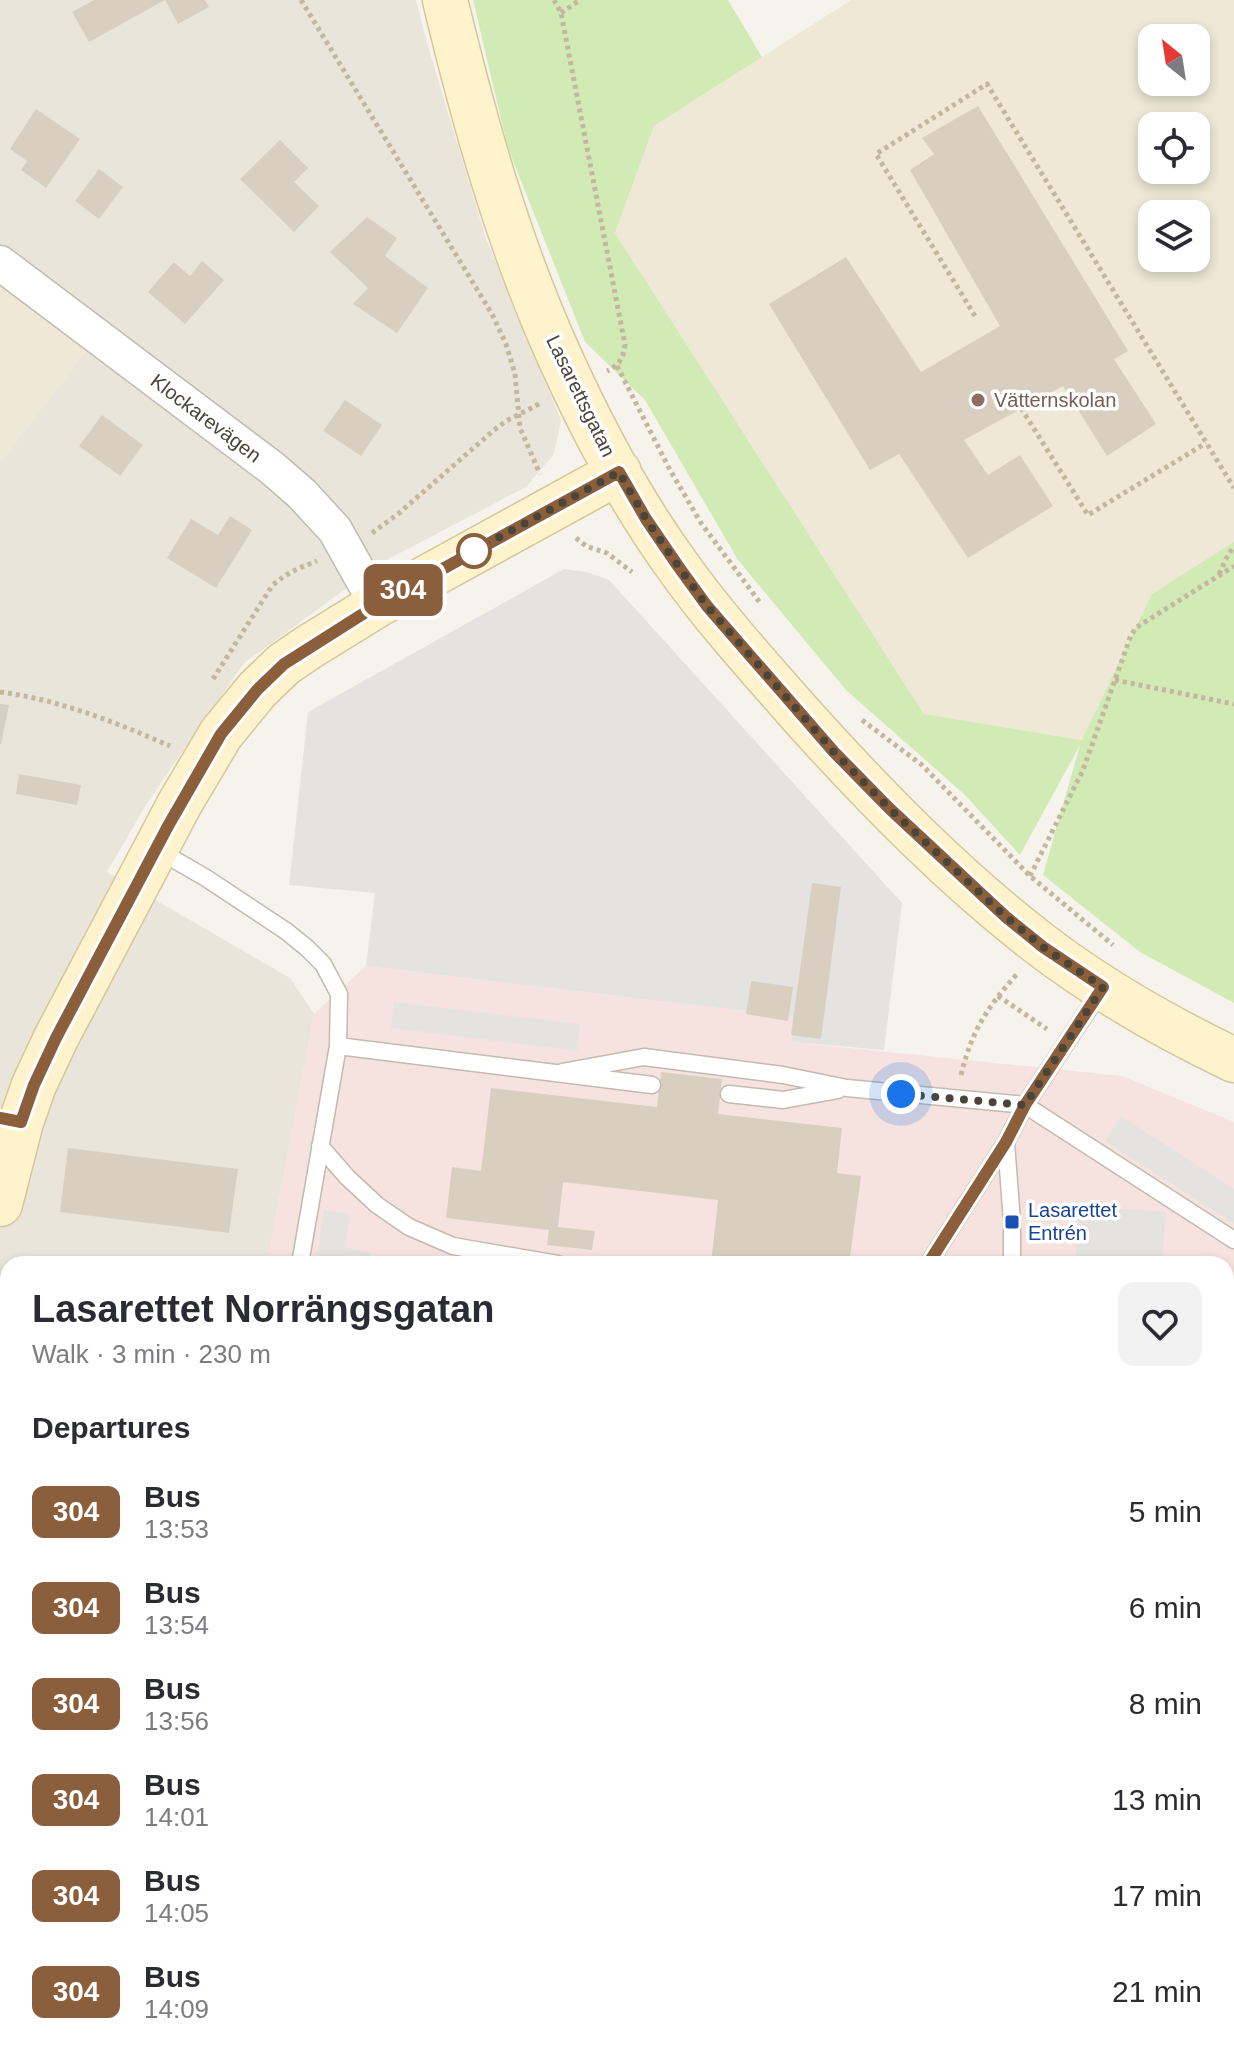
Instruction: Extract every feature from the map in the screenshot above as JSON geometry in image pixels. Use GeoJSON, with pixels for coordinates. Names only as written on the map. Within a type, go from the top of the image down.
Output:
{"type":"FeatureCollection","features":[{"type":"Feature","properties":{"kind":"street","name":"Lasarettsgatan"},"geometry":{"type":"LineString","coordinates":[[445,0],[493,178],[537,304],[574,387],[619,472],[646,519],[707,606],[834,752],[1006,917],[1043,947],[1113,970],[1143,1012],[1234,1060]]}},
{"type":"Feature","properties":{"kind":"street","name":"Klockarevägen"},"geometry":{"type":"LineString","coordinates":[[0,263],[272,468],[302,494],[335,530],[377,605]]}},
{"type":"Feature","properties":{"kind":"street"},"geometry":{"type":"LineString","coordinates":[[0,1204],[10,1120],[34,1085],[155,848],[221,734],[257,690],[284,664],[377,605],[619,472]]}},
{"type":"Feature","properties":{"kind":"lane"},"geometry":{"type":"LineString","coordinates":[[155,848],[286,931],[323,964],[339,994],[338,1046],[301,1256]]}},
{"type":"Feature","properties":{"kind":"lane"},"geometry":{"type":"LineString","coordinates":[[933,1256],[1006,1142],[1025,1105],[1113,970]]}},
{"type":"Feature","properties":{"kind":"lane"},"geometry":{"type":"LineString","coordinates":[[338,1046],[652,1085]]}},
{"type":"Feature","properties":{"kind":"lane"},"geometry":{"type":"LineString","coordinates":[[562,1072],[644,1057],[783,1075],[847,1088],[1025,1105],[1234,1240]]}},
{"type":"Feature","properties":{"kind":"lane"},"geometry":{"type":"LineString","coordinates":[[729,1094],[783,1100],[847,1088]]}},
{"type":"Feature","properties":{"kind":"lane"},"geometry":{"type":"LineString","coordinates":[[1006,1142],[1012,1256]]}},
{"type":"Feature","properties":{"kind":"lane"},"geometry":{"type":"LineString","coordinates":[[320,1146],[377,1205],[409,1227],[453,1246],[511,1256]]}},
{"type":"Feature","properties":{"kind":"path"},"geometry":{"type":"LineString","coordinates":[[519,414],[617,366],[623,358],[625,345],[561,13],[554,0]]}},
{"type":"Feature","properties":{"kind":"path"},"geometry":{"type":"LineString","coordinates":[[561,13],[580,0]]}},
{"type":"Feature","properties":{"kind":"path"},"geometry":{"type":"LineString","coordinates":[[975,316],[876,154],[987,84],[1234,488]]}},
{"type":"Feature","properties":{"kind":"path"},"geometry":{"type":"LineString","coordinates":[[617,366],[701,523],[767,612]]}},
{"type":"Feature","properties":{"kind":"path"},"geometry":{"type":"LineString","coordinates":[[1021,408],[1088,515],[1206,443]]}},
{"type":"Feature","properties":{"kind":"path"},"geometry":{"type":"LineString","coordinates":[[1219,575],[1234,546]]}},
{"type":"Feature","properties":{"kind":"path"},"geometry":{"type":"LineString","coordinates":[[1030,876],[1083,770],[1131,635],[1137,627],[1234,566]]}},
{"type":"Feature","properties":{"kind":"path"},"geometry":{"type":"LineString","coordinates":[[1115,680],[1234,704]]}},
{"type":"Feature","properties":{"kind":"path"},"geometry":{"type":"LineString","coordinates":[[0,692],[29,696],[107,719],[170,746]]}},
{"type":"Feature","properties":{"kind":"path"},"geometry":{"type":"LineString","coordinates":[[853,712],[922,765],[1030,876],[1113,970]]}},
{"type":"Feature","properties":{"kind":"path"},"geometry":{"type":"LineString","coordinates":[[955,1100],[965,1058],[978,1026],[1017,974]]}},
{"type":"Feature","properties":{"kind":"path"},"geometry":{"type":"LineString","coordinates":[[998,996],[1066,1042]]}},
{"type":"Feature","properties":{"kind":"shaded area"},"geometry":{"type":"Polygon","coordinates":[[[0,0],[416,0],[486,239],[561,420],[554,454],[526,487],[381,563],[244,663],[147,803],[107,872],[290,978],[314,1014],[269,1256],[0,1256],[0,0]]]}},
{"type":"Feature","properties":{"kind":"shaded area","name":"Vätternskolan"},"geometry":{"type":"Polygon","coordinates":[[[851,0],[1234,0],[1234,542],[1082,740],[924,714],[615,233],[654,126],[851,0]]]}},
{"type":"Feature","properties":{"kind":"shaded area"},"geometry":{"type":"Polygon","coordinates":[[[0,258],[97,338],[0,463],[0,258]]]}},
{"type":"Feature","properties":{"kind":"shaded area"},"geometry":{"type":"Polygon","coordinates":[[[564,569],[587,572],[609,580],[902,903],[884,1050],[791,1042],[793,1017],[366,966],[375,893],[289,885],[308,712],[564,569]]]}},
{"type":"Feature","properties":{"kind":"shaded area"},"geometry":{"type":"Polygon","coordinates":[[[366,966],[793,1017],[791,1042],[1122,1076],[1234,1122],[1234,1256],[269,1256],[314,1014],[366,966]]]}},
{"type":"Feature","properties":{"kind":"shaded area"},"geometry":{"type":"Polygon","coordinates":[[[394,1002],[580,1024],[577,1051],[391,1028],[394,1002]]]}},
{"type":"Feature","properties":{"kind":"shaded area"},"geometry":{"type":"Polygon","coordinates":[[[1121,1116],[1234,1189],[1234,1224],[1105,1141],[1121,1116]]]}},
{"type":"Feature","properties":{"kind":"shaded area"},"geometry":{"type":"Polygon","coordinates":[[[1079,1206],[1166,1212],[1163,1256],[1076,1256],[1079,1206]]]}},
{"type":"Feature","properties":{"kind":"shaded area"},"geometry":{"type":"Polygon","coordinates":[[[324,1210],[350,1214],[345,1248],[371,1252],[371,1256],[317,1256],[324,1210]]]}},
{"type":"Feature","properties":{"kind":"green space"},"geometry":{"type":"Polygon","coordinates":[[[473,0],[728,0],[762,57],[654,126],[615,233],[924,714],[1082,740],[1152,594],[1234,542],[1234,1003],[1140,952],[1043,875],[1080,745],[1020,855],[964,794],[846,690],[738,560],[645,400],[585,342],[508,148],[473,0]]]}},
{"type":"Feature","properties":{"kind":"building"},"geometry":{"type":"Polygon","coordinates":[[[94,0],[165,0],[89,42],[72,12],[94,0]]]}},
{"type":"Feature","properties":{"kind":"building"},"geometry":{"type":"Polygon","coordinates":[[[165,0],[205,0],[209,7],[178,24],[165,0]]]}},
{"type":"Feature","properties":{"kind":"building"},"geometry":{"type":"Polygon","coordinates":[[[978,106],[1128,351],[1114,359],[1156,424],[1107,456],[1063,386],[964,440],[988,475],[1020,455],[1053,506],[968,558],[899,454],[870,470],[769,304],[846,257],[921,372],[1000,326],[910,170],[934,154],[922,138],[978,106]]]}},
{"type":"Feature","properties":{"kind":"building"},"geometry":{"type":"Polygon","coordinates":[[[36,109],[80,139],[46,188],[21,170],[27,161],[10,149],[36,109]]]}},
{"type":"Feature","properties":{"kind":"building"},"geometry":{"type":"Polygon","coordinates":[[[280,140],[308,168],[294,182],[319,206],[294,232],[240,179],[280,140]]]}},
{"type":"Feature","properties":{"kind":"building"},"geometry":{"type":"Polygon","coordinates":[[[99,169],[123,187],[99,219],[75,201],[99,169]]]}},
{"type":"Feature","properties":{"kind":"building"},"geometry":{"type":"Polygon","coordinates":[[[367,217],[397,238],[385,256],[428,288],[397,333],[353,304],[368,288],[330,252],[367,217]]]}},
{"type":"Feature","properties":{"kind":"building"},"geometry":{"type":"Polygon","coordinates":[[[202,261],[224,280],[185,324],[148,292],[174,262],[190,276],[202,261]]]}},
{"type":"Feature","properties":{"kind":"building"},"geometry":{"type":"Polygon","coordinates":[[[345,400],[382,425],[361,456],[323,431],[345,400]]]}},
{"type":"Feature","properties":{"kind":"building"},"geometry":{"type":"Polygon","coordinates":[[[102,415],[143,445],[120,476],[79,446],[102,415]]]}},
{"type":"Feature","properties":{"kind":"building"},"geometry":{"type":"Polygon","coordinates":[[[230,516],[252,530],[216,588],[167,558],[191,519],[218,535],[230,516]]]}},
{"type":"Feature","properties":{"kind":"building"},"geometry":{"type":"Polygon","coordinates":[[[0,704],[9,705],[1,744],[0,744],[0,704]]]}},
{"type":"Feature","properties":{"kind":"building"},"geometry":{"type":"Polygon","coordinates":[[[19,774],[81,785],[77,805],[16,794],[19,774]]]}},
{"type":"Feature","properties":{"kind":"building"},"geometry":{"type":"Polygon","coordinates":[[[812,883],[841,887],[821,1039],[791,1035],[812,883]]]}},
{"type":"Feature","properties":{"kind":"building"},"geometry":{"type":"Polygon","coordinates":[[[751,981],[793,987],[788,1021],[746,1014],[751,981]]]}},
{"type":"Feature","properties":{"kind":"building"},"geometry":{"type":"Polygon","coordinates":[[[661,1072],[722,1079],[718,1114],[842,1128],[837,1173],[861,1176],[850,1256],[712,1256],[718,1200],[563,1182],[558,1227],[595,1231],[592,1250],[547,1245],[549,1230],[446,1218],[452,1167],[481,1171],[491,1088],[657,1107],[661,1072]]]}},
{"type":"Feature","properties":{"kind":"building"},"geometry":{"type":"Polygon","coordinates":[[[68,1148],[238,1169],[229,1233],[60,1212],[68,1148]]]}},
{"type":"Feature","properties":{"kind":"bus line","name":"304"},"geometry":{"type":"LineString","coordinates":[[0,1118],[21,1122],[56,1038],[180,803],[221,734],[257,690],[284,664],[377,605],[619,472],[646,519],[707,606],[834,752],[942,859],[1006,917],[1043,947],[1103,987],[1025,1105],[1006,1142],[933,1256]]}},
{"type":"Feature","properties":{"kind":"place","name":"Vätternskolan"},"geometry":{"type":"Point","coordinates":[978,400]}},
{"type":"Feature","properties":{"kind":"place","name":"Lasarettet Entrén"},"geometry":{"type":"Point","coordinates":[1012,1222]}},
{"type":"Feature","properties":{"kind":"route"},"geometry":{"type":"LineString","coordinates":[[474,551],[619,472],[646,519],[707,606],[834,752],[942,859],[1006,917],[1043,947],[1103,987],[1025,1105],[901,1094]]}}]}
